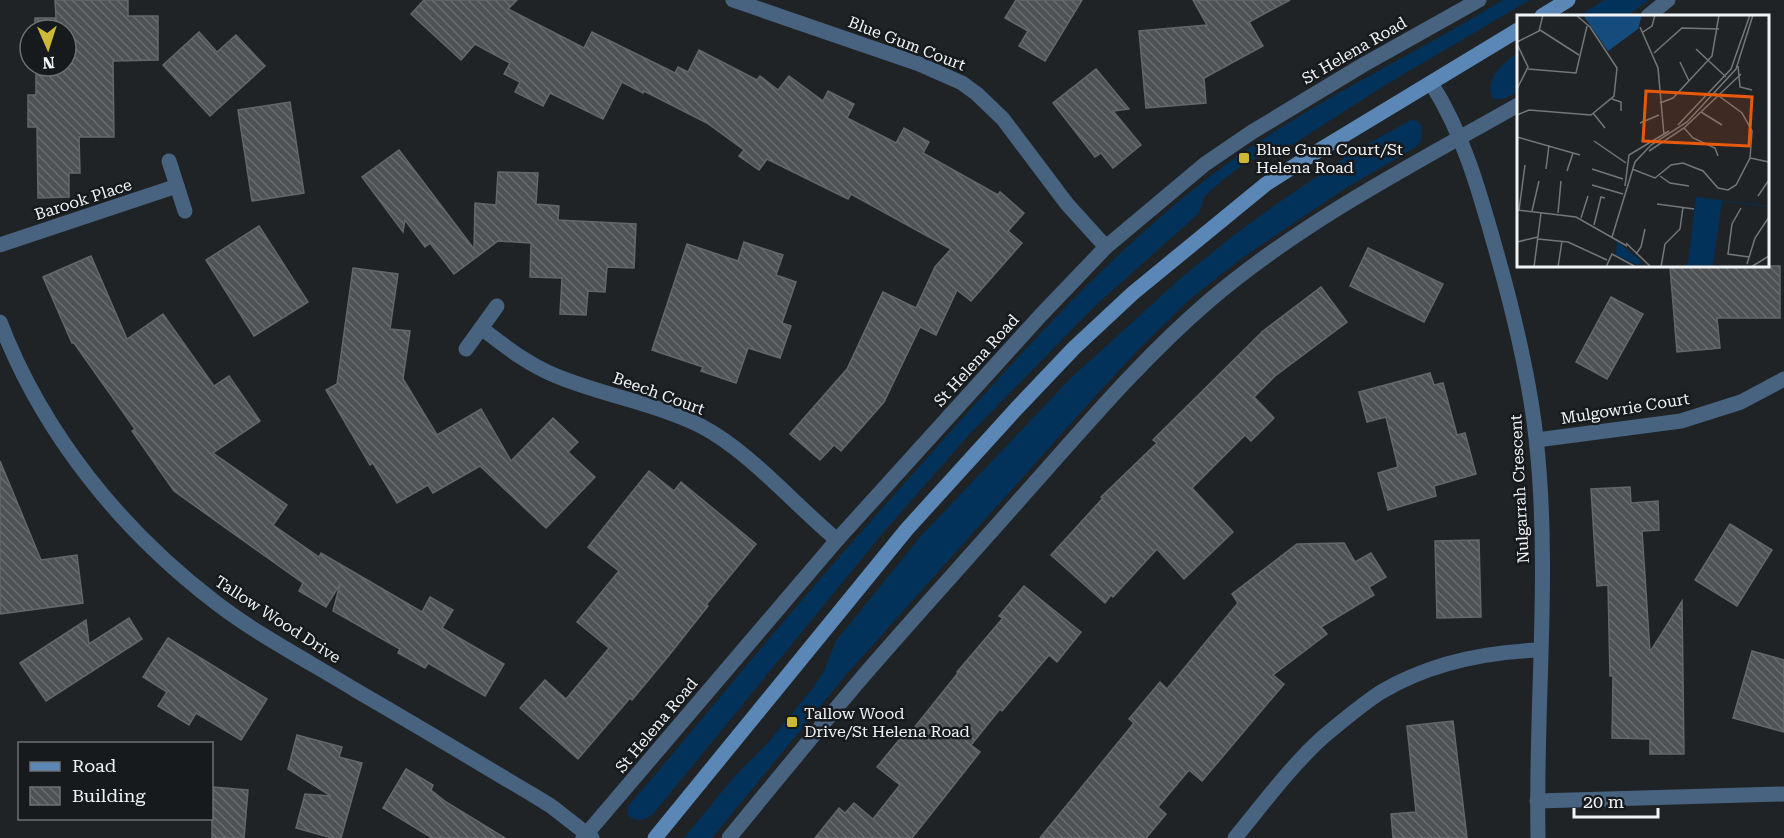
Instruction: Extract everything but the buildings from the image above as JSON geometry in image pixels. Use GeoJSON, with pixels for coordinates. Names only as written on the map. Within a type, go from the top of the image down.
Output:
{"type":"FeatureCollection","features":[{"type":"Feature","properties":{"kind":"main road"},"geometry":{"type":"LineString","coordinates":[[1544,15],[1568,0]]}},
{"type":"Feature","properties":{"kind":"main road"},"geometry":{"type":"LineString","coordinates":[[655,838],[907,529],[1074,348],[1133,293],[1266,184],[1517,31]]}},
{"type":"Feature","properties":{"kind":"street","name":"Blue Gum Court"},"geometry":{"type":"LineString","coordinates":[[734,0],[919,64],[962,83],[1003,119],[1067,204],[1106,247]]}},
{"type":"Feature","properties":{"kind":"street","name":"St Helena Road"},"geometry":{"type":"LineString","coordinates":[[587,837],[837,540],[1040,316],[1106,247],[1205,164],[1252,132],[1354,70],[1479,0]]}},
{"type":"Feature","properties":{"kind":"street"},"geometry":{"type":"LineString","coordinates":[[1649,15],[1668,0]]}},
{"type":"Feature","properties":{"kind":"street","name":"Nulgarrah Crescent"},"geometry":{"type":"LineString","coordinates":[[1431,83],[1442,99],[1460,138],[1474,177],[1498,257],[1532,401],[1537,440],[1542,543],[1538,838]]}},
{"type":"Feature","properties":{"kind":"street"},"geometry":{"type":"LineString","coordinates":[[729,838],[881,656],[1153,352],[1210,300],[1269,254],[1364,190],[1517,106]]}},
{"type":"Feature","properties":{"kind":"street"},"geometry":{"type":"LineString","coordinates":[[169,160],[185,212]]}},
{"type":"Feature","properties":{"kind":"street","name":"Barook Place"},"geometry":{"type":"LineString","coordinates":[[0,245],[177,186]]}},
{"type":"Feature","properties":{"kind":"street"},"geometry":{"type":"LineString","coordinates":[[466,349],[497,306]]}},
{"type":"Feature","properties":{"kind":"street","name":"Tallow Wood Drive"},"geometry":{"type":"LineString","coordinates":[[0,322],[19,367],[64,444],[125,520],[182,576],[242,621],[533,795],[587,837]]}},
{"type":"Feature","properties":{"kind":"street","name":"Beech Court"},"geometry":{"type":"LineString","coordinates":[[481,328],[534,366],[680,418],[716,435],[744,456],[837,540]]}},
{"type":"Feature","properties":{"kind":"street","name":"Mulgowrie Court"},"geometry":{"type":"LineString","coordinates":[[1537,440],[1681,421],[1741,402],[1784,379]]}},
{"type":"Feature","properties":{"kind":"street"},"geometry":{"type":"LineString","coordinates":[[1235,838],[1322,738],[1381,693],[1412,677],[1480,656],[1511,651],[1540,650]]}},
{"type":"Feature","properties":{"kind":"street"},"geometry":{"type":"LineString","coordinates":[[1537,801],[1784,794]]}},
{"type":"Feature","properties":{"kind":"shaded area"},"geometry":{"type":"Polygon","coordinates":[[[1503,0],[1530,0],[1387,84],[1295,143],[1247,162],[1205,196],[1199,213],[1094,307],[967,437],[882,534],[654,813],[641,820],[628,815],[628,806],[863,530],[1076,296],[1138,237],[1204,181],[1275,131],[1503,0]]]}},
{"type":"Feature","properties":{"kind":"shaded area"},"geometry":{"type":"Polygon","coordinates":[[[1604,0],[1649,0],[1628,15],[1581,15],[1604,0]]]}},
{"type":"Feature","properties":{"kind":"shaded area"},"geometry":{"type":"Polygon","coordinates":[[[1517,54],[1517,92],[1503,99],[1492,98],[1490,91],[1493,78],[1507,61],[1517,54]]]}},
{"type":"Feature","properties":{"kind":"shaded area"},"geometry":{"type":"Polygon","coordinates":[[[1411,120],[1417,121],[1422,126],[1421,141],[1416,147],[1346,188],[1241,259],[1190,299],[1137,351],[845,676],[712,838],[684,838],[734,777],[767,744],[813,688],[824,671],[836,641],[921,536],[1071,378],[1181,278],[1230,238],[1353,152],[1411,120]]]}},
{"type":"Feature","properties":{"kind":"place","name":"Blue Gum Court/St Helena Road"},"geometry":{"type":"Point","coordinates":[1244,158]}},
{"type":"Feature","properties":{"kind":"place","name":"Tallow Wood Drive/St Helena Road"},"geometry":{"type":"Point","coordinates":[792,722]}}]}
